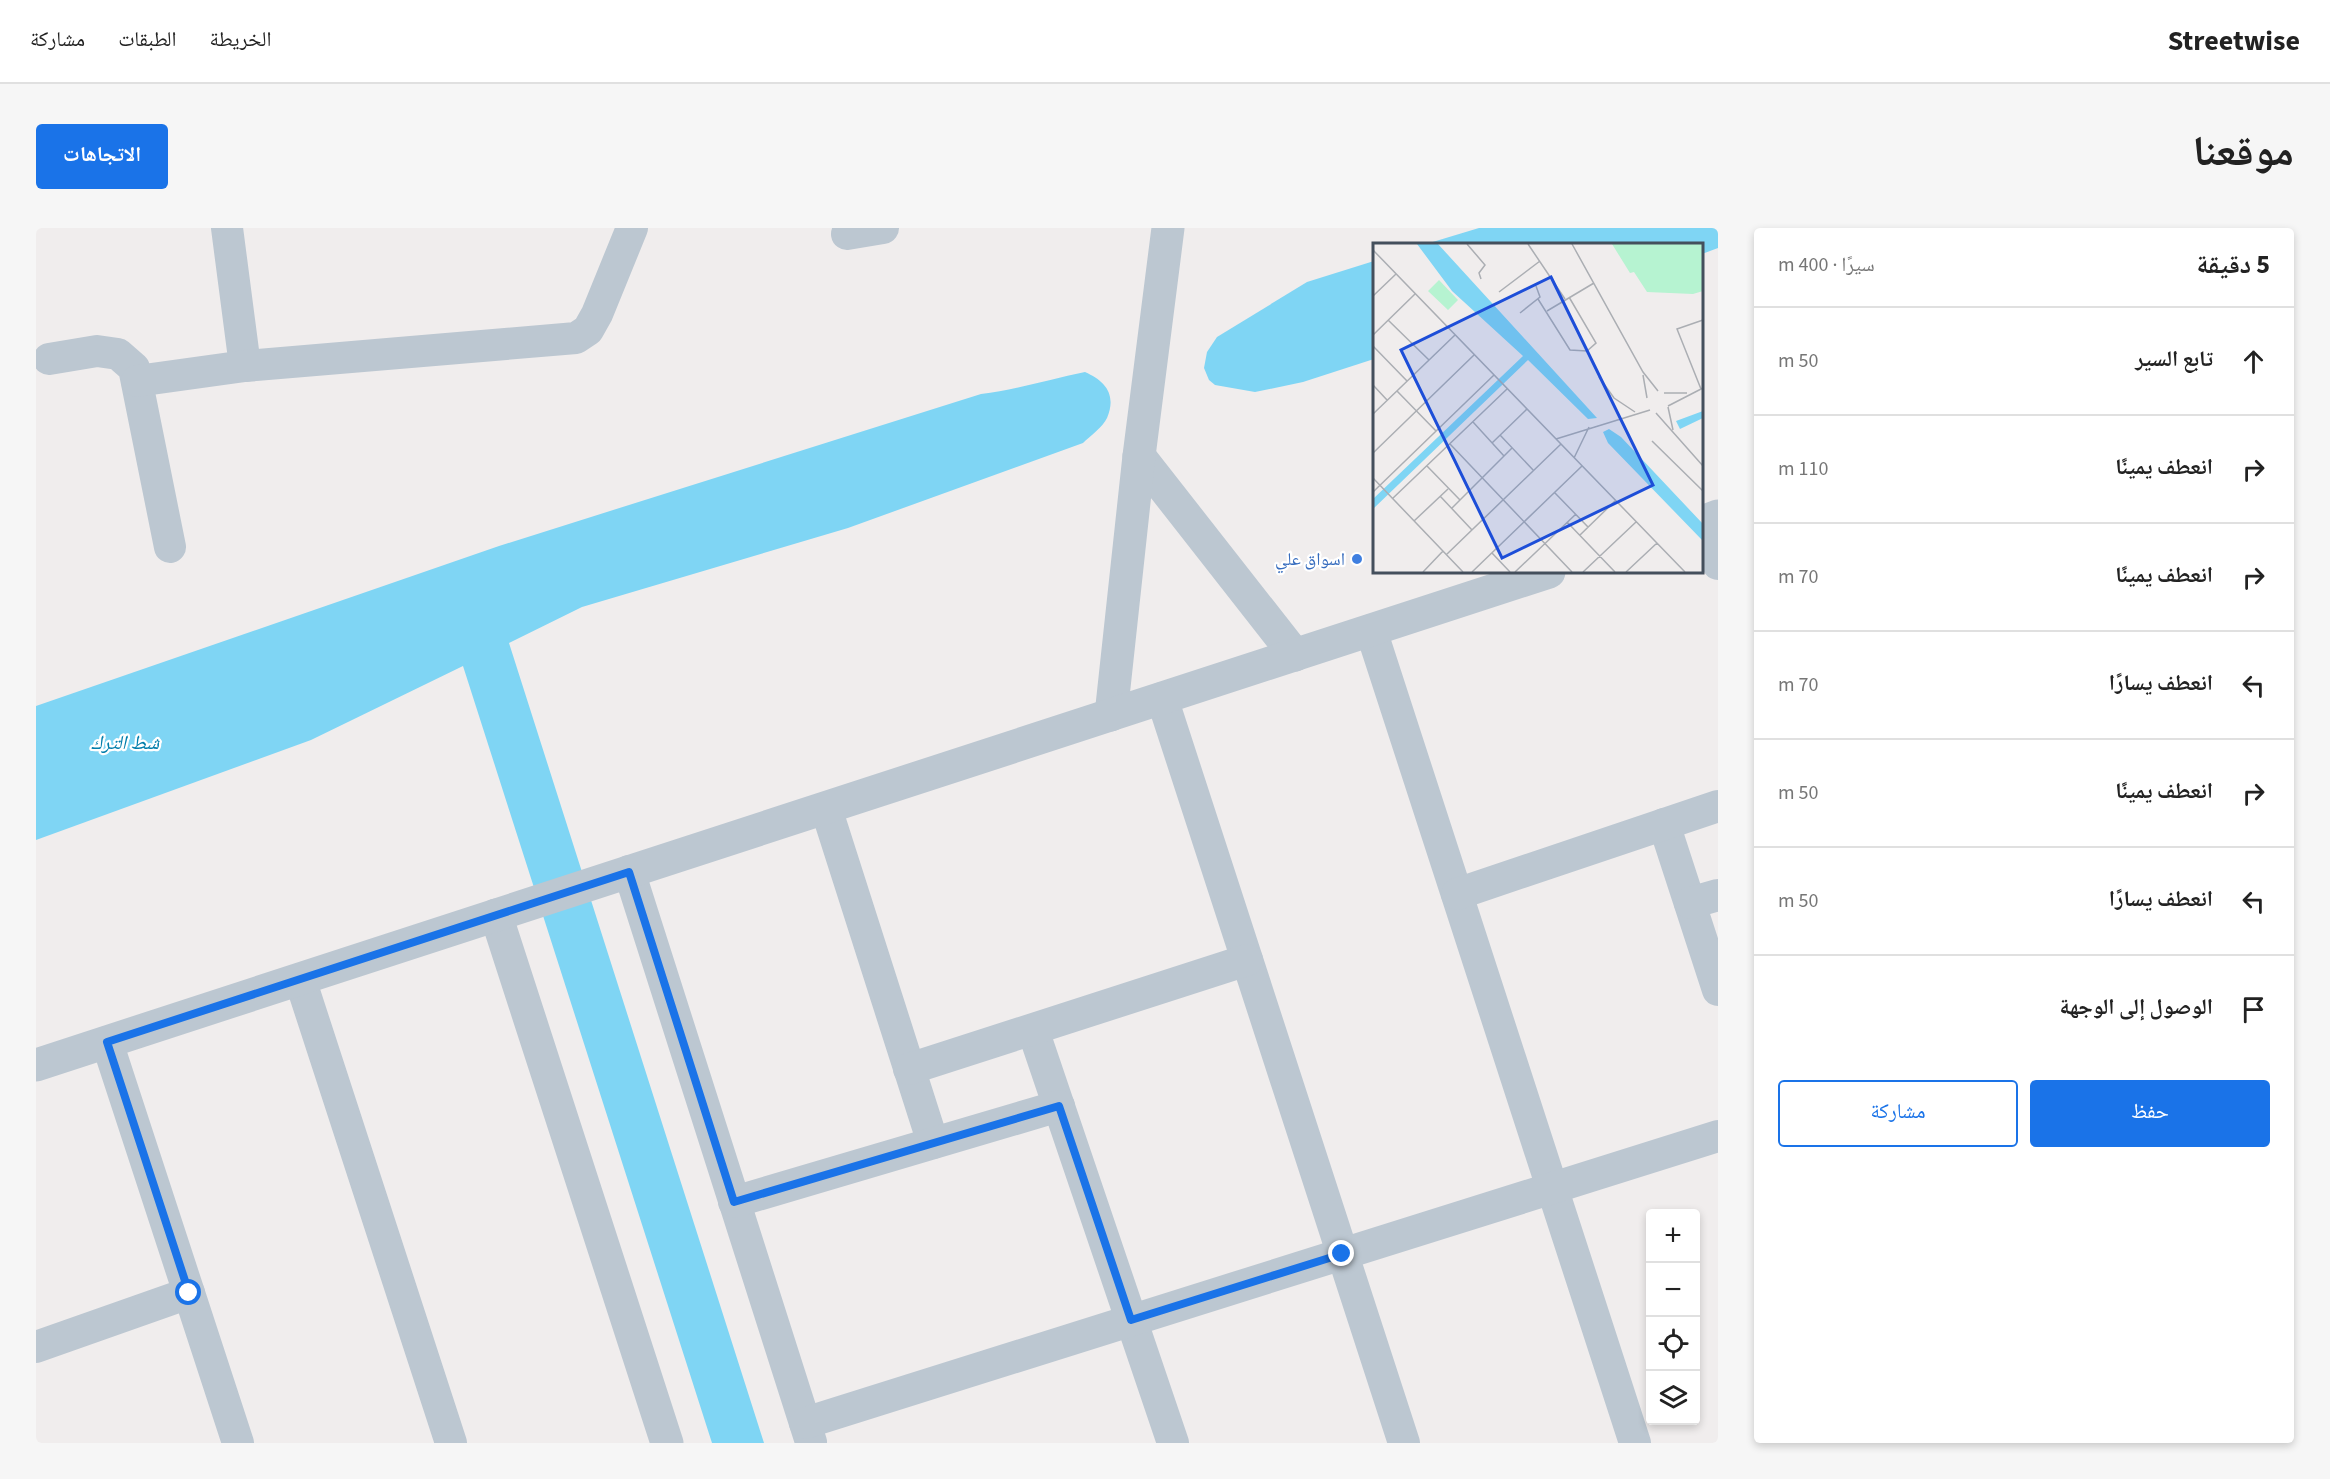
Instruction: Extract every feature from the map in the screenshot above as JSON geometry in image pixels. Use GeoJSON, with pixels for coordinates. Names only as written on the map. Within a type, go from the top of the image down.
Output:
{"type":"FeatureCollection","features":[{"type":"Feature","properties":{"kind":"street"},"geometry":{"type":"LineString","coordinates":[[227,228],[245,366]]}},
{"type":"Feature","properties":{"kind":"street"},"geometry":{"type":"LineString","coordinates":[[137,381],[245,366],[576,338],[588,330],[597,314],[632,228]]}},
{"type":"Feature","properties":{"kind":"street"},"geometry":{"type":"LineString","coordinates":[[847,234],[883,228]]}},
{"type":"Feature","properties":{"kind":"street"},"geometry":{"type":"LineString","coordinates":[[1111,715],[1139,456],[1168,228]]}},
{"type":"Feature","properties":{"kind":"street"},"geometry":{"type":"LineString","coordinates":[[49,358],[97,351],[118,354],[134,368],[170,547]]}},
{"type":"Feature","properties":{"kind":"street"},"geometry":{"type":"LineString","coordinates":[[1139,456],[1295,655]]}},
{"type":"Feature","properties":{"kind":"street"},"geometry":{"type":"LineString","coordinates":[[1708,520],[1718,564]]}},
{"type":"Feature","properties":{"kind":"street"},"geometry":{"type":"LineString","coordinates":[[36,1065],[1546,573]]}},
{"type":"Feature","properties":{"kind":"street"},"geometry":{"type":"LineString","coordinates":[[1371,630],[1635,1443]]}},
{"type":"Feature","properties":{"kind":"street"},"geometry":{"type":"LineString","coordinates":[[1162,698],[1404,1443]]}},
{"type":"Feature","properties":{"kind":"street"},"geometry":{"type":"LineString","coordinates":[[1457,894],[1718,806]]}},
{"type":"Feature","properties":{"kind":"street"},"geometry":{"type":"LineString","coordinates":[[826,808],[933,1143]]}},
{"type":"Feature","properties":{"kind":"street"},"geometry":{"type":"LineString","coordinates":[[1664,824],[1704,899],[1718,990]]}},
{"type":"Feature","properties":{"kind":"street"},"geometry":{"type":"LineString","coordinates":[[629,872],[808,1433],[1131,1320],[1718,1136]]}},
{"type":"Feature","properties":{"kind":"street"},"geometry":{"type":"LineString","coordinates":[[496,915],[667,1443]]}},
{"type":"Feature","properties":{"kind":"street"},"geometry":{"type":"LineString","coordinates":[[909,1069],[1247,960]]}},
{"type":"Feature","properties":{"kind":"street"},"geometry":{"type":"LineString","coordinates":[[300,979],[451,1443]]}},
{"type":"Feature","properties":{"kind":"street"},"geometry":{"type":"LineString","coordinates":[[1033,1030],[1173,1443]]}},
{"type":"Feature","properties":{"kind":"street"},"geometry":{"type":"LineString","coordinates":[[107,1042],[238,1443]]}},
{"type":"Feature","properties":{"kind":"street"},"geometry":{"type":"LineString","coordinates":[[734,1202],[1059,1106]]}},
{"type":"Feature","properties":{"kind":"street"},"geometry":{"type":"LineString","coordinates":[[36,1347],[189,1293]]}},
{"type":"Feature","properties":{"kind":"water"},"geometry":{"type":"Polygon","coordinates":[[[1479,228],[1718,228],[1718,248],[1703,254],[1703,243],[1429,243],[1479,228]]]}},
{"type":"Feature","properties":{"kind":"water"},"geometry":{"type":"Polygon","coordinates":[[[1373,261],[1373,359],[1303,382],[1255,392],[1215,385],[1209,380],[1204,368],[1207,352],[1217,337],[1307,282],[1373,261]]]}},
{"type":"Feature","properties":{"kind":"water","name":"شط الترك"},"geometry":{"type":"Polygon","coordinates":[[[1085,372],[1103,384],[1110,395],[1111,402],[1105,421],[1083,443],[848,528],[582,607],[509,643],[764,1443],[712,1443],[463,666],[311,740],[36,840],[36,706],[499,546],[981,394],[1085,372]]]}},
{"type":"Feature","properties":{"kind":"place","name":"اسواق علي"},"geometry":{"type":"Point","coordinates":[1357,559]}},
{"type":"Feature","properties":{"kind":"route"},"geometry":{"type":"LineString","coordinates":[[189,1293],[107,1042],[629,872],[734,1202],[1059,1106],[1131,1320],[1342,1254]]}}]}
